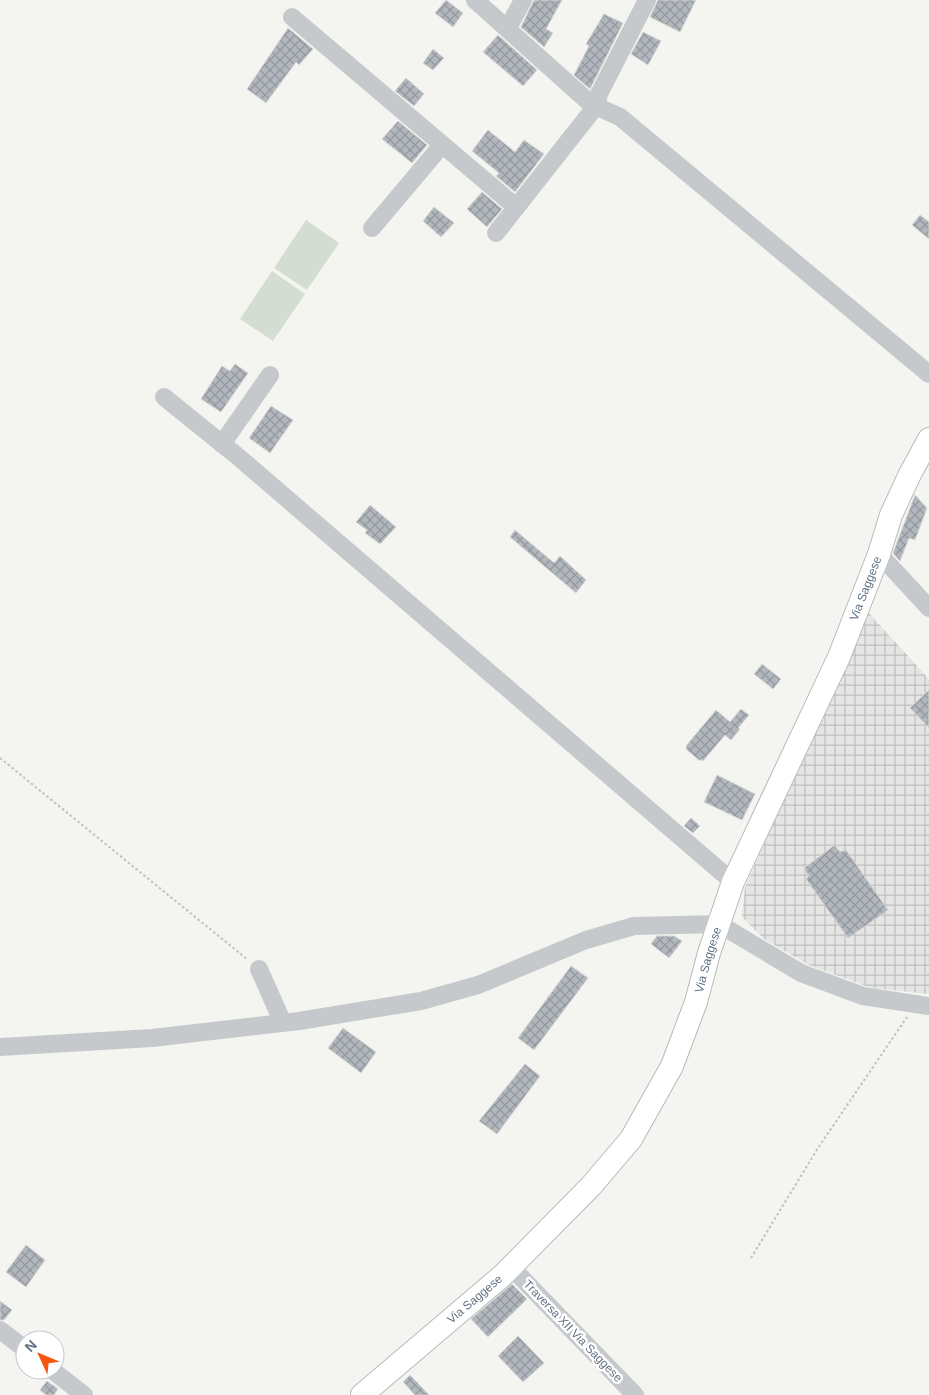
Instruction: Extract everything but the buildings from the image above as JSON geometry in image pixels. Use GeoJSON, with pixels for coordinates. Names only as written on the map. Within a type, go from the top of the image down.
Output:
{"type":"FeatureCollection","features":[{"type":"Feature","properties":{"kind":"main road","name":"Via Saggese"},"geometry":{"type":"LineString","coordinates":[[367,1394],[511,1267],[591,1186],[631,1138],[672,1066],[696,1002],[733,882],[839,657],[879,554],[891,515],[910,474],[929,440]]}},
{"type":"Feature","properties":{"kind":"street"},"geometry":{"type":"LineString","coordinates":[[475,0],[591,104],[620,118],[929,374]]}},
{"type":"Feature","properties":{"kind":"street"},"geometry":{"type":"LineString","coordinates":[[508,28],[523,0]]}},
{"type":"Feature","properties":{"kind":"street"},"geometry":{"type":"LineString","coordinates":[[496,233],[596,106],[598,94],[647,0]]}},
{"type":"Feature","properties":{"kind":"street"},"geometry":{"type":"LineString","coordinates":[[292,17],[516,207]]}},
{"type":"Feature","properties":{"kind":"street"},"geometry":{"type":"LineString","coordinates":[[372,228],[442,145]]}},
{"type":"Feature","properties":{"kind":"street"},"geometry":{"type":"LineString","coordinates":[[222,444],[270,375]]}},
{"type":"Feature","properties":{"kind":"street"},"geometry":{"type":"LineString","coordinates":[[164,397],[222,444],[733,882]]}},
{"type":"Feature","properties":{"kind":"street"},"geometry":{"type":"LineString","coordinates":[[879,554],[929,608]]}},
{"type":"Feature","properties":{"kind":"street"},"geometry":{"type":"LineString","coordinates":[[0,1047],[152,1038],[283,1023],[420,1001],[478,985],[586,940],[634,926],[719,924],[801,973],[864,996],[921,1004]]}},
{"type":"Feature","properties":{"kind":"street"},"geometry":{"type":"LineString","coordinates":[[259,969],[283,1023]]}},
{"type":"Feature","properties":{"kind":"street","name":"Traversa XII Via Saggese"},"geometry":{"type":"LineString","coordinates":[[511,1267],[635,1395]]}},
{"type":"Feature","properties":{"kind":"street"},"geometry":{"type":"LineString","coordinates":[[0,1330],[15,1341]]}},
{"type":"Feature","properties":{"kind":"street"},"geometry":{"type":"LineString","coordinates":[[65,1380],[84,1395]]}},
{"type":"Feature","properties":{"kind":"path"},"geometry":{"type":"LineString","coordinates":[[0,758],[259,969]]}},
{"type":"Feature","properties":{"kind":"path"},"geometry":{"type":"LineString","coordinates":[[751,1258],[818,1148],[908,1016],[921,1004]]}},
{"type":"Feature","properties":{"kind":"shaded area"},"geometry":{"type":"Polygon","coordinates":[[[306,220],[339,243],[307,290],[274,268],[306,220]]]}},
{"type":"Feature","properties":{"kind":"shaded area"},"geometry":{"type":"Polygon","coordinates":[[[272,271],[305,294],[273,341],[240,319],[272,271]]]}},
{"type":"Feature","properties":{"kind":"shaded area"},"geometry":{"type":"Polygon","coordinates":[[[866,610],[929,679],[929,994],[871,988],[809,965],[764,939],[742,917],[745,887],[846,661],[866,610]]]}}]}
